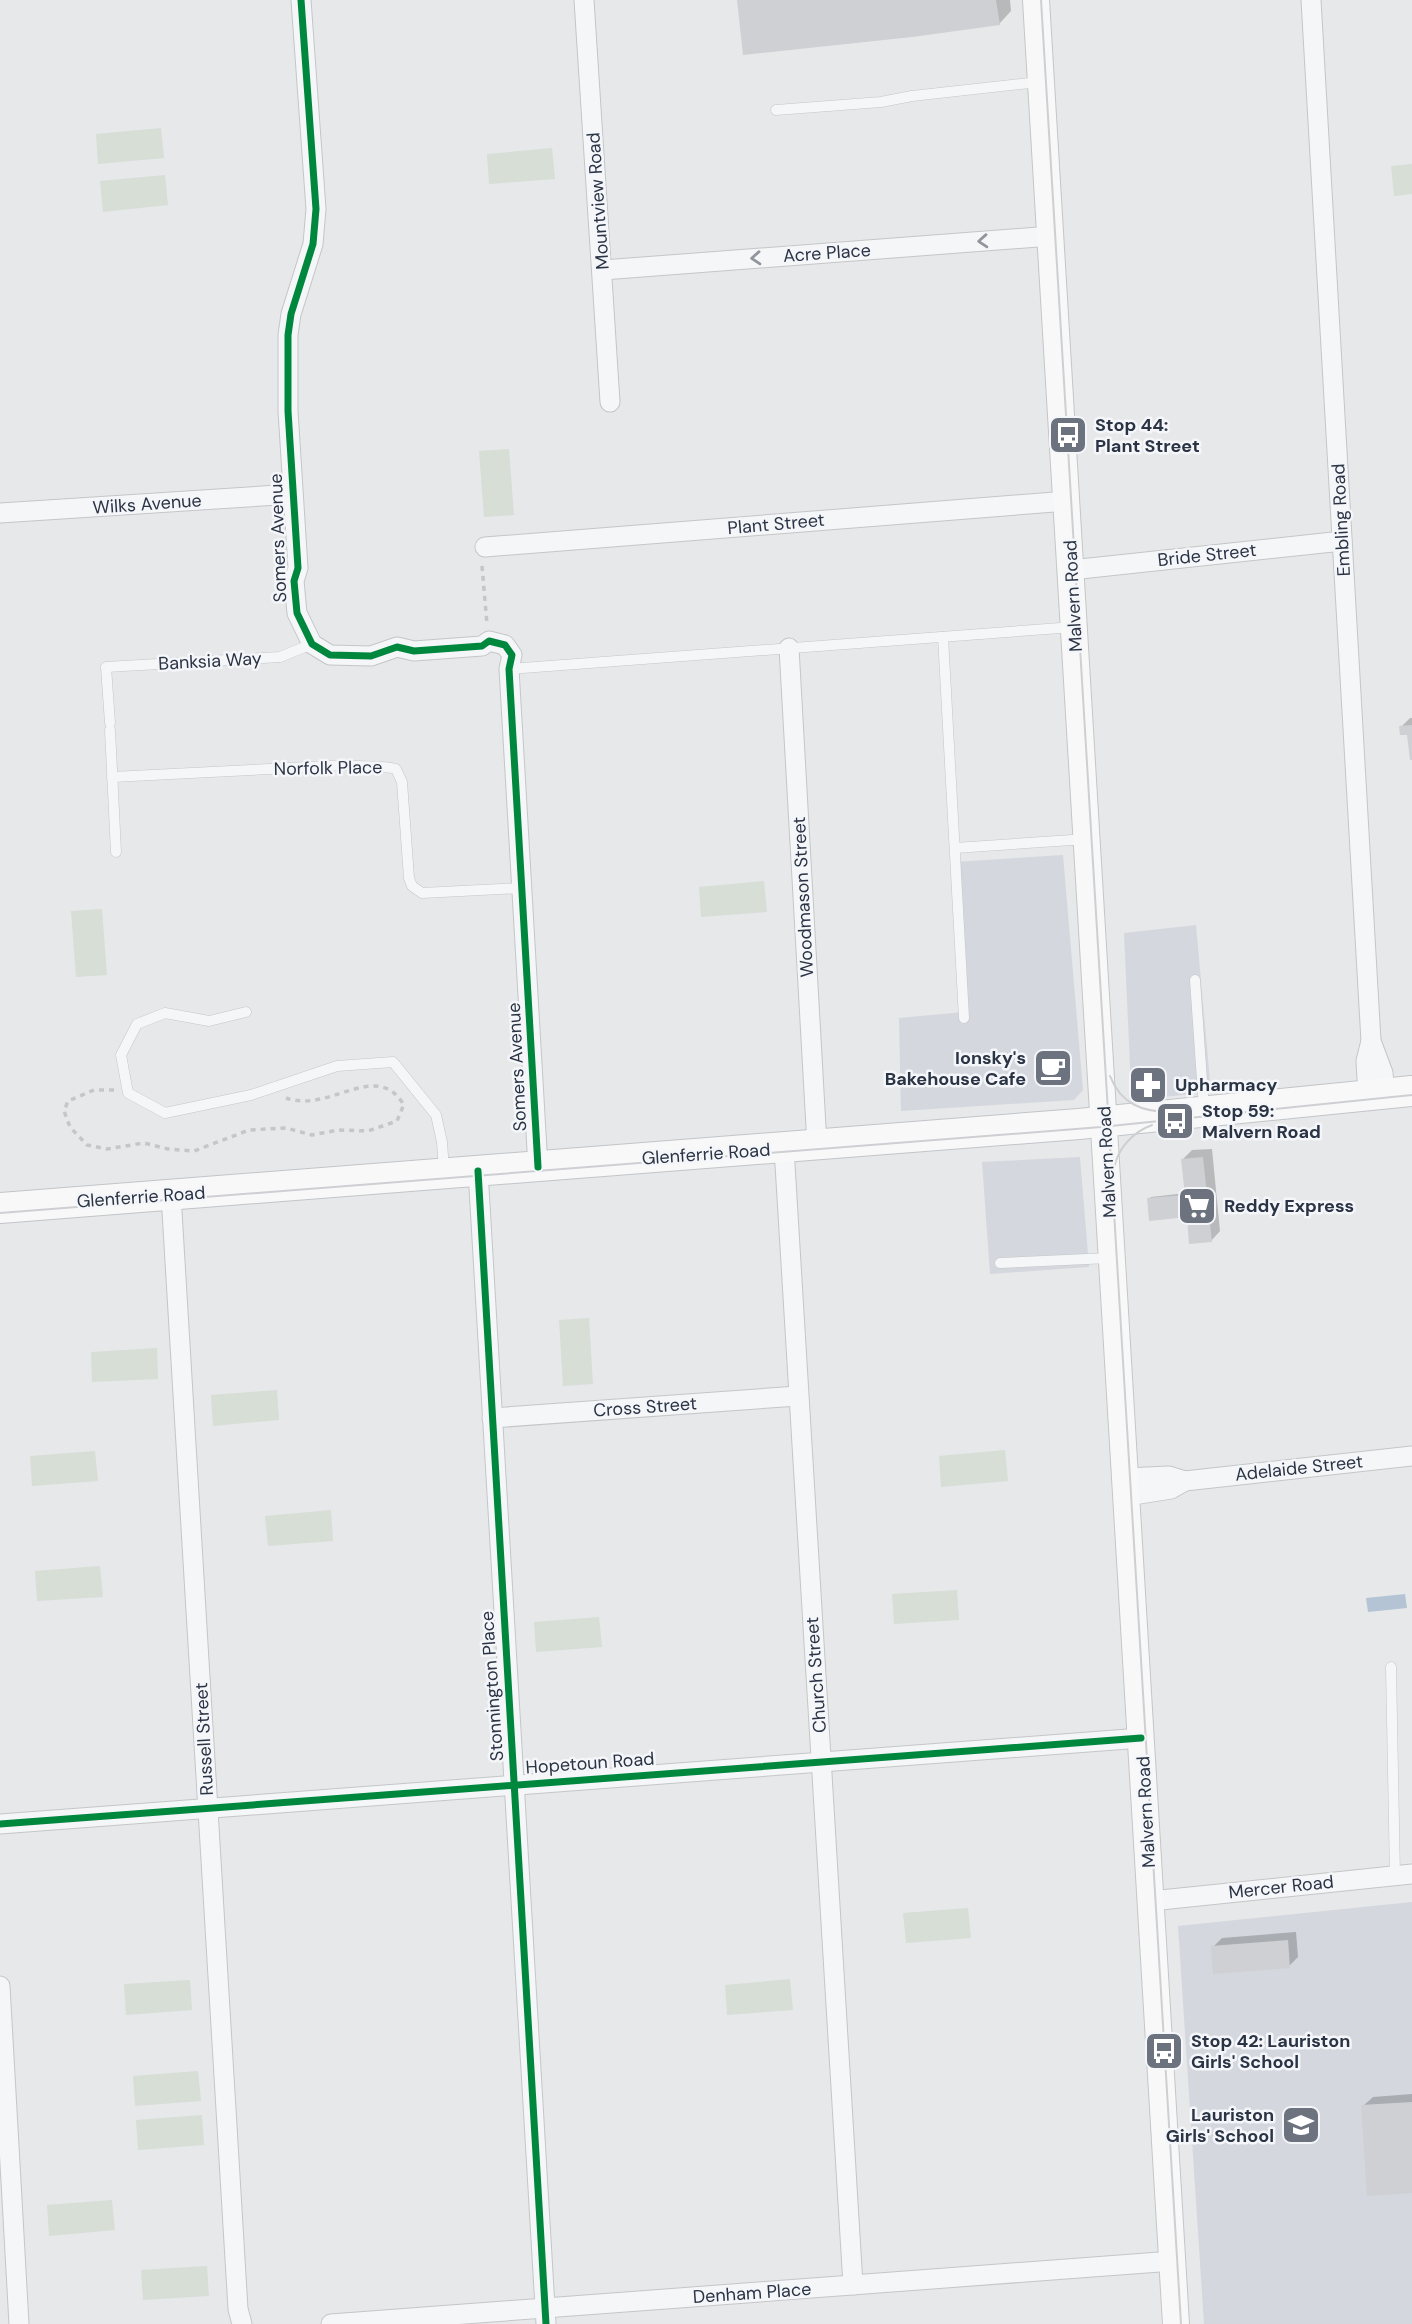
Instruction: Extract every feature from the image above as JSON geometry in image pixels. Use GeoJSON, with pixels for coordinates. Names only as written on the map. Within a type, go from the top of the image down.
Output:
{"type":"FeatureCollection","features":[{"type":"Feature","properties":{"kind":"main road","name":"Malvern Road"},"geometry":{"type":"LineString","coordinates":[[1036,0],[1177,2324]]}},
{"type":"Feature","properties":{"kind":"main road","name":"Glenferrie Road"},"geometry":{"type":"LineString","coordinates":[[0,1208],[1105,1122],[1389,1093]]}},
{"type":"Feature","properties":{"kind":"street","name":"Somers Avenue"},"geometry":{"type":"LineString","coordinates":[[301,0],[316,209],[313,244],[291,314],[288,335],[288,411],[298,568],[305,581],[306,590],[307,610],[303,625],[312,644],[330,654],[371,656],[397,647],[414,651],[482,646],[489,641],[505,645],[512,655],[509,669],[538,1167]]}},
{"type":"Feature","properties":{"kind":"street","name":"Mountview Road"},"geometry":{"type":"LineString","coordinates":[[584,0],[610,402]]}},
{"type":"Feature","properties":{"kind":"street","name":"Embling Road"},"geometry":{"type":"LineString","coordinates":[[1311,0],[1371,1041],[1389,1093]]}},
{"type":"Feature","properties":{"kind":"street","name":"Acre Place"},"geometry":{"type":"LineString","coordinates":[[603,270],[1051,236]]}},
{"type":"Feature","properties":{"kind":"street","name":"Wilks Avenue"},"geometry":{"type":"LineString","coordinates":[[0,513],[293,494]]}},
{"type":"Feature","properties":{"kind":"street","name":"Plant Street"},"geometry":{"type":"LineString","coordinates":[[483,551],[1067,501]]}},
{"type":"Feature","properties":{"kind":"street","name":"Bride Street"},"geometry":{"type":"LineString","coordinates":[[1071,570],[1342,541]]}},
{"type":"Feature","properties":{"kind":"street","name":"Woodmason Street"},"geometry":{"type":"LineString","coordinates":[[789,648],[817,1145]]}},
{"type":"Feature","properties":{"kind":"street","name":"Church Street"},"geometry":{"type":"LineString","coordinates":[[784,1148],[853,2285]]}},
{"type":"Feature","properties":{"kind":"street","name":"Stonnington Place"},"geometry":{"type":"LineString","coordinates":[[478,1171],[546,2316]]}},
{"type":"Feature","properties":{"kind":"street","name":"Russell Street"},"geometry":{"type":"LineString","coordinates":[[171,1195],[238,2309],[242,2324]]}},
{"type":"Feature","properties":{"kind":"street","name":"Cross Street"},"geometry":{"type":"LineString","coordinates":[[492,1418],[799,1396]]}},
{"type":"Feature","properties":{"kind":"street","name":"Adelaide Street"},"geometry":{"type":"LineString","coordinates":[[1127,1487],[1170,1476],[1185,1481],[1412,1456]]}},
{"type":"Feature","properties":{"kind":"street","name":"Hopetoun Road"},"geometry":{"type":"LineString","coordinates":[[0,1824],[1141,1738]]}},
{"type":"Feature","properties":{"kind":"street","name":"Mercer Road"},"geometry":{"type":"LineString","coordinates":[[1151,1901],[1404,1875]]}},
{"type":"Feature","properties":{"kind":"street"},"geometry":{"type":"LineString","coordinates":[[0,1986],[19,2324]]}},
{"type":"Feature","properties":{"kind":"street","name":"Denham Place"},"geometry":{"type":"LineString","coordinates":[[331,2324],[546,2316],[853,2285],[1172,2261]]}},
{"type":"Feature","properties":{"kind":"lane"},"geometry":{"type":"LineString","coordinates":[[776,110],[881,102],[912,96],[1041,82]]}},
{"type":"Feature","properties":{"kind":"lane"},"geometry":{"type":"LineString","coordinates":[[509,669],[1075,627]]}},
{"type":"Feature","properties":{"kind":"lane"},"geometry":{"type":"LineString","coordinates":[[943,637],[964,1018]]}},
{"type":"Feature","properties":{"kind":"lane","name":"Banksia Way"},"geometry":{"type":"LineString","coordinates":[[112,777],[106,667],[280,657],[312,644]]}},
{"type":"Feature","properties":{"kind":"lane","name":"Norfolk Place"},"geometry":{"type":"LineString","coordinates":[[112,777],[348,765],[362,768],[385,766],[396,769],[402,782],[409,878],[412,886],[422,893],[522,888]]}},
{"type":"Feature","properties":{"kind":"lane"},"geometry":{"type":"LineString","coordinates":[[112,777],[116,852]]}},
{"type":"Feature","properties":{"kind":"lane"},"geometry":{"type":"LineString","coordinates":[[955,848],[1087,839]]}},
{"type":"Feature","properties":{"kind":"lane"},"geometry":{"type":"LineString","coordinates":[[1195,979],[1205,1113]]}},
{"type":"Feature","properties":{"kind":"lane"},"geometry":{"type":"LineString","coordinates":[[246,1012],[209,1021],[165,1013],[137,1024],[121,1055],[128,1093],[165,1113],[251,1095],[337,1066],[393,1062],[436,1115],[445,1174]]}},
{"type":"Feature","properties":{"kind":"lane"},"geometry":{"type":"LineString","coordinates":[[1000,1263],[1113,1258]]}},
{"type":"Feature","properties":{"kind":"lane"},"geometry":{"type":"LineString","coordinates":[[1391,1667],[1404,1875]]}},
{"type":"Feature","properties":{"kind":"path"},"geometry":{"type":"LineString","coordinates":[[483,551],[487,626]]}},
{"type":"Feature","properties":{"kind":"path"},"geometry":{"type":"LineString","coordinates":[[128,1090],[94,1090],[68,1101],[64,1111],[70,1126],[87,1146],[107,1149],[144,1143],[194,1151],[249,1130],[286,1128],[312,1135],[338,1130],[368,1131],[397,1121],[404,1104],[389,1089],[367,1085],[327,1099],[299,1103],[281,1097],[269,1088]]}},
{"type":"Feature","properties":{"kind":"shaded area"},"geometry":{"type":"Polygon","coordinates":[[[161,128],[164,158],[98,164],[96,134],[161,128]]]}},
{"type":"Feature","properties":{"kind":"shaded area"},"geometry":{"type":"Polygon","coordinates":[[[552,148],[555,179],[489,184],[487,154],[552,148]]]}},
{"type":"Feature","properties":{"kind":"shaded area"},"geometry":{"type":"Polygon","coordinates":[[[1412,164],[1412,194],[1394,196],[1391,166],[1412,164]]]}},
{"type":"Feature","properties":{"kind":"shaded area"},"geometry":{"type":"Polygon","coordinates":[[[165,175],[168,205],[103,212],[100,181],[165,175]]]}},
{"type":"Feature","properties":{"kind":"shaded area"},"geometry":{"type":"Polygon","coordinates":[[[509,449],[514,515],[484,517],[479,451],[509,449]]]}},
{"type":"Feature","properties":{"kind":"shaded area"},"geometry":{"type":"Polygon","coordinates":[[[1063,855],[1083,1090],[1074,1100],[901,1111],[899,1018],[964,1012],[954,862],[1063,855]]]}},
{"type":"Feature","properties":{"kind":"shaded area"},"geometry":{"type":"Polygon","coordinates":[[[764,881],[767,912],[701,917],[699,887],[764,881]]]}},
{"type":"Feature","properties":{"kind":"shaded area"},"geometry":{"type":"Polygon","coordinates":[[[102,909],[107,975],[76,977],[71,911],[102,909]]]}},
{"type":"Feature","properties":{"kind":"shaded area"},"geometry":{"type":"Polygon","coordinates":[[[1196,925],[1211,1092],[1145,1099],[1131,1088],[1124,933],[1196,925]]]}},
{"type":"Feature","properties":{"kind":"shaded area"},"geometry":{"type":"Polygon","coordinates":[[[1080,1157],[1089,1267],[990,1274],[982,1162],[1080,1157]]]}},
{"type":"Feature","properties":{"kind":"shaded area"},"geometry":{"type":"Polygon","coordinates":[[[589,1318],[593,1384],[563,1386],[559,1320],[589,1318]]]}},
{"type":"Feature","properties":{"kind":"shaded area"},"geometry":{"type":"Polygon","coordinates":[[[157,1348],[158,1379],[92,1382],[91,1352],[157,1348]]]}},
{"type":"Feature","properties":{"kind":"shaded area"},"geometry":{"type":"Polygon","coordinates":[[[277,1390],[279,1420],[213,1426],[211,1395],[277,1390]]]}},
{"type":"Feature","properties":{"kind":"shaded area"},"geometry":{"type":"Polygon","coordinates":[[[1005,1450],[1008,1481],[941,1487],[939,1456],[1005,1450]]]}},
{"type":"Feature","properties":{"kind":"shaded area"},"geometry":{"type":"Polygon","coordinates":[[[95,1451],[98,1481],[32,1486],[30,1456],[95,1451]]]}},
{"type":"Feature","properties":{"kind":"shaded area"},"geometry":{"type":"Polygon","coordinates":[[[331,1510],[333,1541],[268,1546],[265,1516],[331,1510]]]}},
{"type":"Feature","properties":{"kind":"shaded area"},"geometry":{"type":"Polygon","coordinates":[[[100,1566],[103,1597],[37,1601],[35,1571],[100,1566]]]}},
{"type":"Feature","properties":{"kind":"shaded area"},"geometry":{"type":"Polygon","coordinates":[[[957,1590],[959,1620],[894,1624],[892,1594],[957,1590]]]}},
{"type":"Feature","properties":{"kind":"shaded area"},"geometry":{"type":"Polygon","coordinates":[[[599,1617],[602,1647],[536,1652],[534,1622],[599,1617]]]}},
{"type":"Feature","properties":{"kind":"shaded area","name":"Lauriston Girls' School"},"geometry":{"type":"Polygon","coordinates":[[[1412,1902],[1412,2324],[1204,2324],[1178,1926],[1412,1902]]]}},
{"type":"Feature","properties":{"kind":"shaded area"},"geometry":{"type":"Polygon","coordinates":[[[968,1908],[971,1938],[906,1943],[903,1913],[968,1908]]]}},
{"type":"Feature","properties":{"kind":"shaded area"},"geometry":{"type":"Polygon","coordinates":[[[790,1979],[793,2010],[727,2015],[725,1985],[790,1979]]]}},
{"type":"Feature","properties":{"kind":"shaded area"},"geometry":{"type":"Polygon","coordinates":[[[190,1980],[192,2010],[126,2015],[124,1984],[190,1980]]]}},
{"type":"Feature","properties":{"kind":"shaded area"},"geometry":{"type":"Polygon","coordinates":[[[198,2071],[201,2101],[135,2106],[133,2076],[198,2071]]]}},
{"type":"Feature","properties":{"kind":"shaded area"},"geometry":{"type":"Polygon","coordinates":[[[202,2115],[204,2145],[138,2150],[136,2120],[202,2115]]]}},
{"type":"Feature","properties":{"kind":"shaded area"},"geometry":{"type":"Polygon","coordinates":[[[112,2200],[115,2230],[49,2236],[47,2205],[112,2200]]]}},
{"type":"Feature","properties":{"kind":"shaded area"},"geometry":{"type":"Polygon","coordinates":[[[207,2266],[209,2296],[143,2300],[141,2270],[207,2266]]]}},
{"type":"Feature","properties":{"kind":"water"},"geometry":{"type":"Polygon","coordinates":[[[1405,1594],[1407,1608],[1368,1612],[1366,1598],[1405,1594]]]}},
{"type":"Feature","properties":{"kind":"building"},"geometry":{"type":"Polygon","coordinates":[[[737,0],[996,0],[1000,25],[743,55],[737,0]]]}},
{"type":"Feature","properties":{"kind":"building"},"geometry":{"type":"Polygon","coordinates":[[[1412,725],[1410,760],[1407,735],[1400,735],[1399,726],[1412,725]]]}},
{"type":"Feature","properties":{"kind":"building","name":"Reddy Express"},"geometry":{"type":"Polygon","coordinates":[[[1203,1157],[1212,1242],[1189,1244],[1187,1217],[1149,1221],[1147,1198],[1185,1195],[1181,1159],[1203,1157]]]}},
{"type":"Feature","properties":{"kind":"building"},"geometry":{"type":"Polygon","coordinates":[[[1288,1940],[1290,1968],[1213,1974],[1211,1946],[1288,1940]]]}},
{"type":"Feature","properties":{"kind":"building"},"geometry":{"type":"Polygon","coordinates":[[[1412,2102],[1412,2193],[1367,2196],[1361,2105],[1412,2102]]]}},
{"type":"Feature","properties":{"kind":"tram line"},"geometry":{"type":"LineString","coordinates":[[1041,0],[1181,2324]]}},
{"type":"Feature","properties":{"kind":"tram line"},"geometry":{"type":"LineString","coordinates":[[1110,1076],[1120,1093],[1134,1105],[1171,1112]]}},
{"type":"Feature","properties":{"kind":"tram line"},"geometry":{"type":"LineString","coordinates":[[0,1213],[1101,1127],[1412,1095]]}},
{"type":"Feature","properties":{"kind":"tram line"},"geometry":{"type":"LineString","coordinates":[[1114,1168],[1127,1142],[1152,1125]]}},
{"type":"Feature","properties":{"kind":"cycle path"},"geometry":{"type":"LineString","coordinates":[[301,0],[316,209],[313,244],[291,314],[288,335],[288,411],[298,568],[294,581],[297,613],[312,644],[330,655],[371,656],[397,647],[414,651],[482,646],[489,641],[505,645],[512,655],[509,669],[538,1167]]}},
{"type":"Feature","properties":{"kind":"cycle path"},"geometry":{"type":"LineString","coordinates":[[478,1171],[546,2324]]}},
{"type":"Feature","properties":{"kind":"cycle path"},"geometry":{"type":"LineString","coordinates":[[0,1824],[1141,1738]]}},
{"type":"Feature","properties":{"kind":"place","name":"Stop 44: Plant Street"},"geometry":{"type":"Point","coordinates":[1068,435]}},
{"type":"Feature","properties":{"kind":"place","name":"Ionsky's Bakehouse Cafe"},"geometry":{"type":"Point","coordinates":[1053,1068]}},
{"type":"Feature","properties":{"kind":"place","name":"Upharmacy"},"geometry":{"type":"Point","coordinates":[1148,1085]}},
{"type":"Feature","properties":{"kind":"place","name":"Stop 59: Malvern Road"},"geometry":{"type":"Point","coordinates":[1175,1121]}},
{"type":"Feature","properties":{"kind":"place","name":"Reddy Express"},"geometry":{"type":"Point","coordinates":[1197,1206]}},
{"type":"Feature","properties":{"kind":"place","name":"Stop 42: Lauriston Girls' School"},"geometry":{"type":"Point","coordinates":[1164,2051]}},
{"type":"Feature","properties":{"kind":"place","name":"Lauriston Girls' School"},"geometry":{"type":"Point","coordinates":[1301,2125]}}]}
